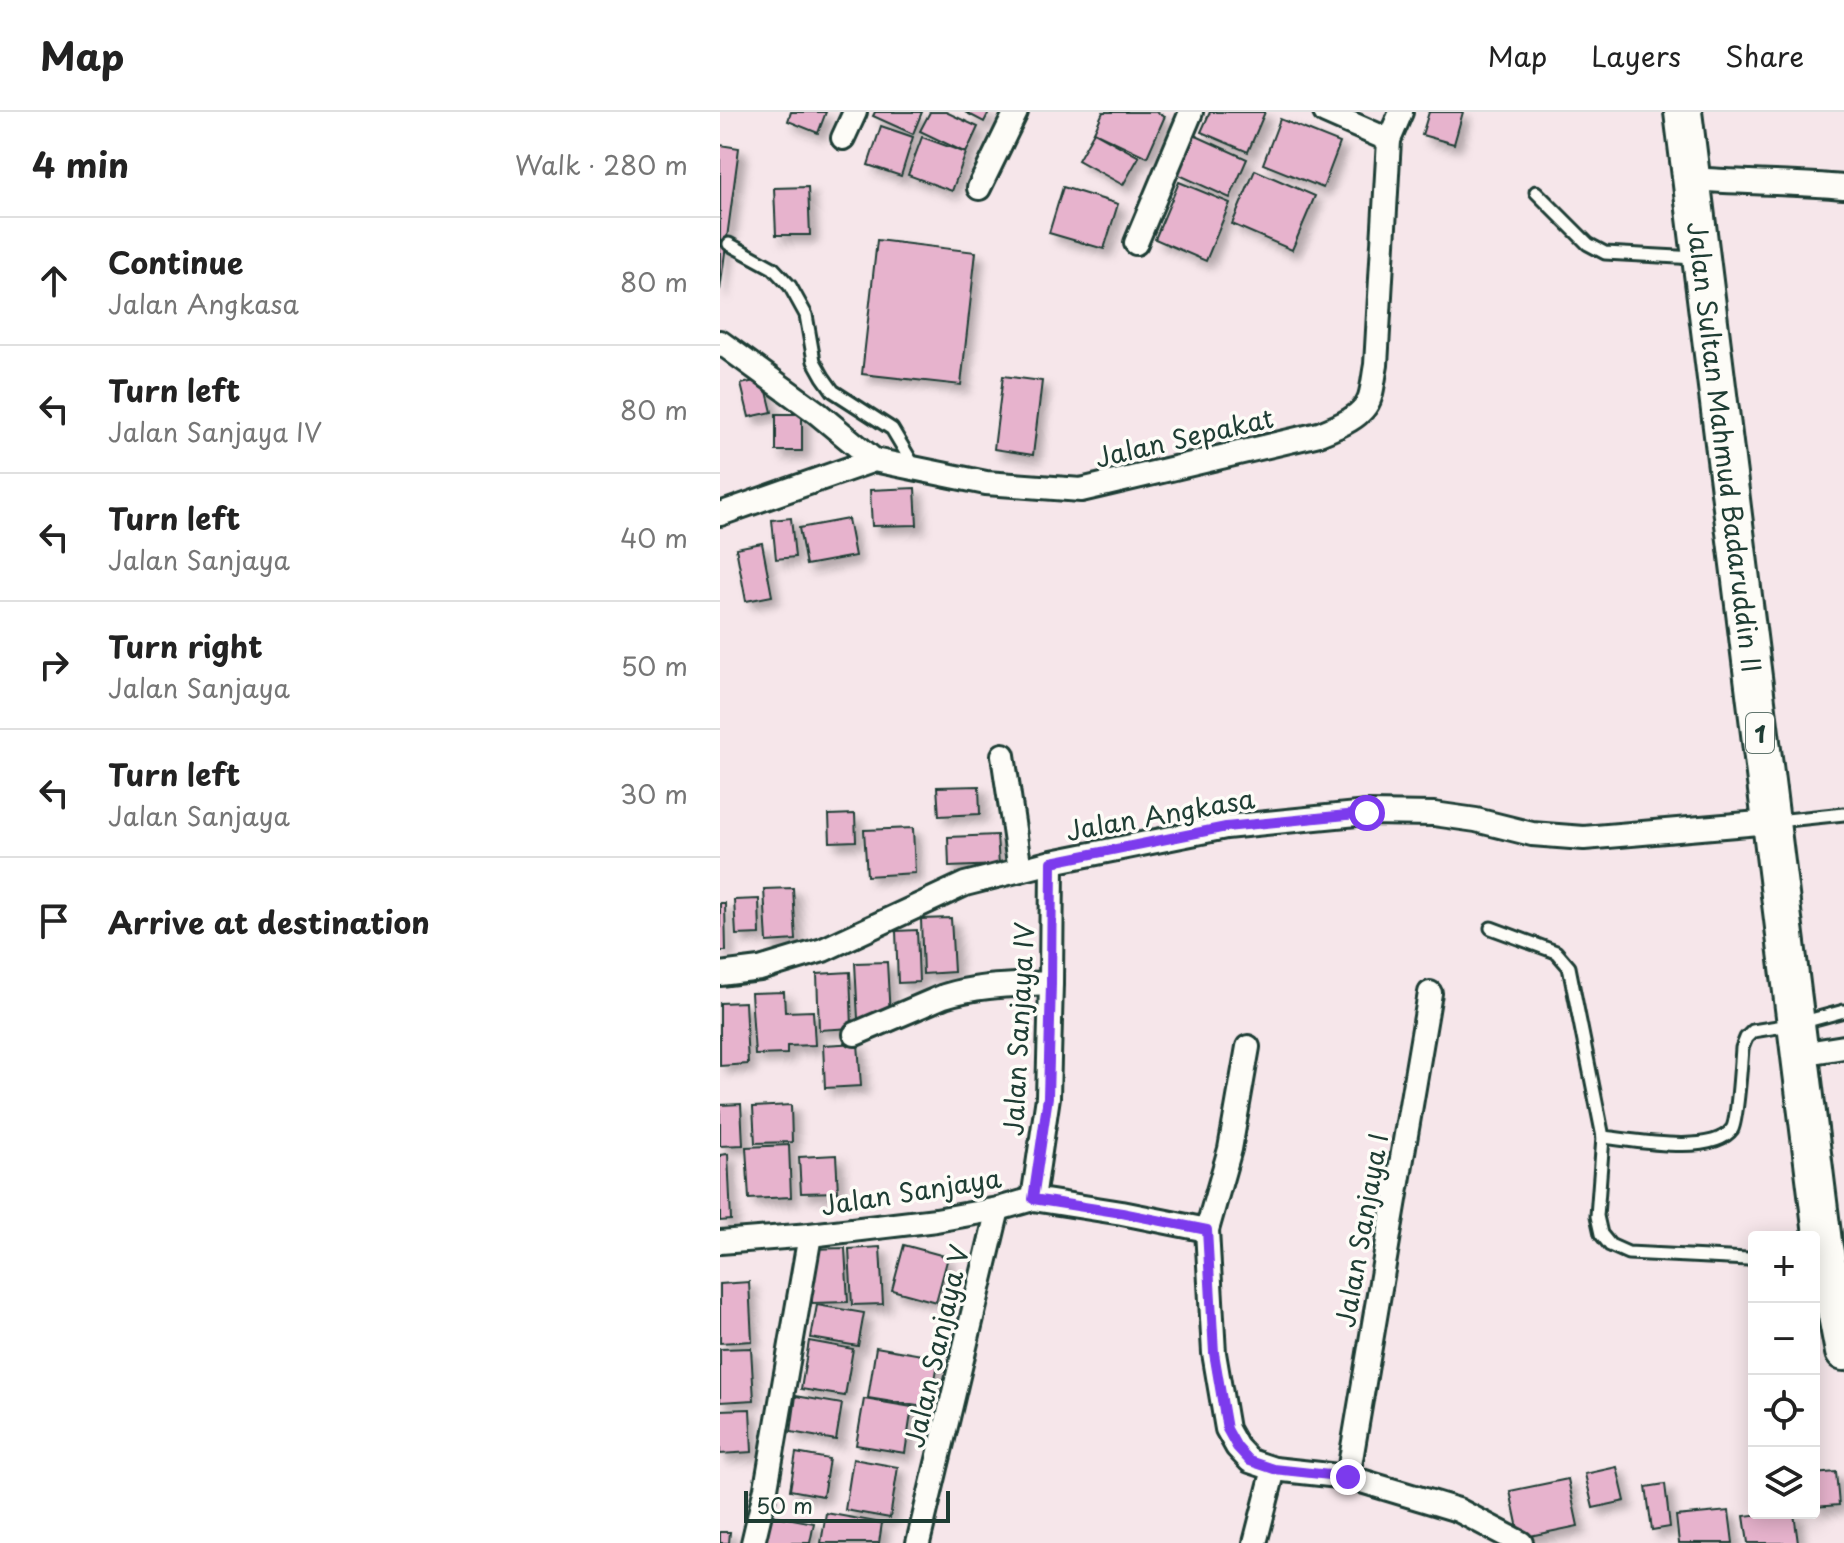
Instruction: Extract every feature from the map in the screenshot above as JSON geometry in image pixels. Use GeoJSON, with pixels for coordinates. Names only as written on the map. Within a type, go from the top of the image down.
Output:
{"type":"FeatureCollection","features":[{"type":"Feature","properties":{"kind":"highway","name":"Jalan Sultan Mahmud Badaruddin II"},"geometry":{"type":"LineString","coordinates":[[1683,112],[1823,1242],[1844,1352]]}},
{"type":"Feature","properties":{"kind":"street"},"geometry":{"type":"LineString","coordinates":[[843,138],[855,112]]}},
{"type":"Feature","properties":{"kind":"street"},"geometry":{"type":"LineString","coordinates":[[979,188],[1016,112]]}},
{"type":"Feature","properties":{"kind":"street"},"geometry":{"type":"LineString","coordinates":[[1136,243],[1191,112]]}},
{"type":"Feature","properties":{"kind":"street"},"geometry":{"type":"LineString","coordinates":[[1325,112],[1389,140]]}},
{"type":"Feature","properties":{"kind":"street","name":"Jalan Sepakat"},"geometry":{"type":"LineString","coordinates":[[874,460],[986,483],[1081,490],[1319,434],[1340,426],[1370,401],[1376,365],[1389,140],[1401,112]]}},
{"type":"Feature","properties":{"kind":"street"},"geometry":{"type":"LineString","coordinates":[[1691,179],[1844,187]]}},
{"type":"Feature","properties":{"kind":"street"},"geometry":{"type":"LineString","coordinates":[[720,342],[816,412],[874,460]]}},
{"type":"Feature","properties":{"kind":"street"},"geometry":{"type":"LineString","coordinates":[[720,514],[874,460]]}},
{"type":"Feature","properties":{"kind":"street"},"geometry":{"type":"LineString","coordinates":[[1003,755],[1020,870]]}},
{"type":"Feature","properties":{"kind":"street","name":"Jalan Angkasa"},"geometry":{"type":"LineString","coordinates":[[720,974],[760,969],[823,950],[965,884],[1052,862],[1226,827],[1367,813],[1434,814],[1476,820],[1532,834],[1584,838],[1771,822]]}},
{"type":"Feature","properties":{"kind":"street","name":"Jalan Sanjaya IV"},"geometry":{"type":"LineString","coordinates":[[1033,1199],[1048,1097],[1052,862]]}},
{"type":"Feature","properties":{"kind":"street"},"geometry":{"type":"LineString","coordinates":[[855,1034],[958,991],[1051,983]]}},
{"type":"Feature","properties":{"kind":"street","name":"Jalan Sanjaya I"},"geometry":{"type":"LineString","coordinates":[[1348,1477],[1430,993]]}},
{"type":"Feature","properties":{"kind":"street"},"geometry":{"type":"LineString","coordinates":[[1798,1039],[1844,1047]]}},
{"type":"Feature","properties":{"kind":"street"},"geometry":{"type":"LineString","coordinates":[[1248,1047],[1230,1149],[1207,1230],[1214,1353],[1227,1429],[1250,1461],[1274,1469],[1348,1477],[1458,1510],[1521,1543]]}},
{"type":"Feature","properties":{"kind":"street","name":"Jalan Sanjaya"},"geometry":{"type":"LineString","coordinates":[[720,1242],[936,1220],[1033,1199],[1207,1230]]}},
{"type":"Feature","properties":{"kind":"street","name":"Jalan Sanjaya V"},"geometry":{"type":"LineString","coordinates":[[918,1543],[998,1209]]}},
{"type":"Feature","properties":{"kind":"street"},"geometry":{"type":"LineString","coordinates":[[753,1543],[766,1488],[810,1235]]}},
{"type":"Feature","properties":{"kind":"street"},"geometry":{"type":"LineString","coordinates":[[1255,1543],[1274,1469]]}},
{"type":"Feature","properties":{"kind":"lane"},"geometry":{"type":"LineString","coordinates":[[1536,192],[1588,244],[1605,253],[1701,258]]}},
{"type":"Feature","properties":{"kind":"lane"},"geometry":{"type":"LineString","coordinates":[[729,244],[773,268],[790,286],[806,315],[814,361],[823,377],[833,391],[892,429],[916,470]]}},
{"type":"Feature","properties":{"kind":"lane"},"geometry":{"type":"LineString","coordinates":[[1771,822],[1844,814]]}},
{"type":"Feature","properties":{"kind":"lane"},"geometry":{"type":"LineString","coordinates":[[1491,928],[1556,952],[1569,967],[1603,1137],[1597,1216],[1601,1234],[1610,1245],[1628,1253],[1748,1259]]}},
{"type":"Feature","properties":{"kind":"lane"},"geometry":{"type":"LineString","coordinates":[[1603,1137],[1670,1145],[1723,1138],[1734,1127],[1742,1048],[1746,1038],[1753,1031],[1798,1039],[1844,1011]]}},
{"type":"Feature","properties":{"kind":"building"},"geometry":{"type":"Polygon","coordinates":[[[791,112],[826,112],[818,133],[788,121],[791,112]]]}},
{"type":"Feature","properties":{"kind":"building"},"geometry":{"type":"Polygon","coordinates":[[[875,112],[922,112],[913,134],[873,116],[875,112]]]}},
{"type":"Feature","properties":{"kind":"building"},"geometry":{"type":"Polygon","coordinates":[[[930,112],[946,112],[978,127],[966,153],[920,131],[930,112]]]}},
{"type":"Feature","properties":{"kind":"building"},"geometry":{"type":"Polygon","coordinates":[[[965,112],[989,112],[984,122],[965,112]]]}},
{"type":"Feature","properties":{"kind":"building"},"geometry":{"type":"Polygon","coordinates":[[[1103,112],[1156,112],[1165,116],[1147,157],[1094,132],[1103,112]]]}},
{"type":"Feature","properties":{"kind":"building"},"geometry":{"type":"Polygon","coordinates":[[[1210,112],[1265,112],[1248,152],[1201,132],[1210,112]]]}},
{"type":"Feature","properties":{"kind":"building"},"geometry":{"type":"Polygon","coordinates":[[[1429,112],[1463,112],[1454,144],[1422,135],[1429,112]]]}},
{"type":"Feature","properties":{"kind":"building"},"geometry":{"type":"Polygon","coordinates":[[[1280,119],[1340,143],[1323,188],[1263,164],[1280,119]]]}},
{"type":"Feature","properties":{"kind":"building"},"geometry":{"type":"Polygon","coordinates":[[[881,126],[913,137],[901,176],[868,165],[881,126]]]}},
{"type":"Feature","properties":{"kind":"building"},"geometry":{"type":"Polygon","coordinates":[[[1094,132],[1139,157],[1123,185],[1078,160],[1094,132]]]}},
{"type":"Feature","properties":{"kind":"building"},"geometry":{"type":"Polygon","coordinates":[[[1194,135],[1247,159],[1230,198],[1177,174],[1194,135]]]}},
{"type":"Feature","properties":{"kind":"building"},"geometry":{"type":"Polygon","coordinates":[[[922,137],[966,153],[952,191],[908,175],[922,137]]]}},
{"type":"Feature","properties":{"kind":"building"},"geometry":{"type":"Polygon","coordinates":[[[720,145],[739,148],[720,290],[720,145]]]}},
{"type":"Feature","properties":{"kind":"building"},"geometry":{"type":"Polygon","coordinates":[[[1255,170],[1315,196],[1292,250],[1232,224],[1255,170]]]}},
{"type":"Feature","properties":{"kind":"building"},"geometry":{"type":"Polygon","coordinates":[[[1179,182],[1230,203],[1206,261],[1155,239],[1179,182]]]}},
{"type":"Feature","properties":{"kind":"building"},"geometry":{"type":"Polygon","coordinates":[[[808,187],[810,235],[776,235],[774,188],[808,187]]]}},
{"type":"Feature","properties":{"kind":"building"},"geometry":{"type":"Polygon","coordinates":[[[1063,187],[1118,204],[1104,249],[1049,233],[1063,187]]]}},
{"type":"Feature","properties":{"kind":"building"},"geometry":{"type":"Polygon","coordinates":[[[877,240],[976,252],[961,385],[862,374],[877,240]]]}},
{"type":"Feature","properties":{"kind":"building"},"geometry":{"type":"Polygon","coordinates":[[[1003,376],[1042,381],[1033,455],[994,449],[1003,376]]]}},
{"type":"Feature","properties":{"kind":"building"},"geometry":{"type":"Polygon","coordinates":[[[764,379],[772,412],[749,417],[741,384],[764,379]]]}},
{"type":"Feature","properties":{"kind":"building"},"geometry":{"type":"Polygon","coordinates":[[[776,414],[802,414],[802,451],[776,451],[776,414]]]}},
{"type":"Feature","properties":{"kind":"building"},"geometry":{"type":"Polygon","coordinates":[[[915,488],[917,525],[872,526],[870,490],[915,488]]]}},
{"type":"Feature","properties":{"kind":"building"},"geometry":{"type":"Polygon","coordinates":[[[791,518],[795,557],[776,559],[772,520],[791,518]]]}},
{"type":"Feature","properties":{"kind":"building"},"geometry":{"type":"Polygon","coordinates":[[[848,519],[855,556],[806,565],[799,528],[848,519]]]}},
{"type":"Feature","properties":{"kind":"building"},"geometry":{"type":"Polygon","coordinates":[[[762,543],[772,596],[746,601],[736,548],[762,543]]]}},
{"type":"Feature","properties":{"kind":"building"},"geometry":{"type":"Polygon","coordinates":[[[979,786],[980,814],[939,816],[937,787],[979,786]]]}},
{"type":"Feature","properties":{"kind":"building"},"geometry":{"type":"Polygon","coordinates":[[[855,814],[856,841],[830,842],[829,815],[855,814]]]}},
{"type":"Feature","properties":{"kind":"building"},"geometry":{"type":"Polygon","coordinates":[[[913,828],[915,873],[867,876],[864,830],[913,828]]]}},
{"type":"Feature","properties":{"kind":"building"},"geometry":{"type":"Polygon","coordinates":[[[997,835],[999,865],[949,867],[948,837],[997,835]]]}},
{"type":"Feature","properties":{"kind":"building"},"geometry":{"type":"Polygon","coordinates":[[[793,888],[796,940],[767,942],[764,889],[793,888]]]}},
{"type":"Feature","properties":{"kind":"building"},"geometry":{"type":"Polygon","coordinates":[[[759,899],[760,934],[736,935],[734,900],[759,899]]]}},
{"type":"Feature","properties":{"kind":"building"},"geometry":{"type":"Polygon","coordinates":[[[720,903],[725,903],[726,951],[720,951],[720,903]]]}},
{"type":"Feature","properties":{"kind":"building"},"geometry":{"type":"Polygon","coordinates":[[[951,918],[954,972],[923,974],[921,919],[951,918]]]}},
{"type":"Feature","properties":{"kind":"building"},"geometry":{"type":"Polygon","coordinates":[[[917,930],[919,982],[898,983],[896,931],[917,930]]]}},
{"type":"Feature","properties":{"kind":"building"},"geometry":{"type":"Polygon","coordinates":[[[887,962],[890,1017],[858,1019],[855,963],[887,962]]]}},
{"type":"Feature","properties":{"kind":"building"},"geometry":{"type":"Polygon","coordinates":[[[850,972],[852,1028],[819,1030],[817,974],[850,972]]]}},
{"type":"Feature","properties":{"kind":"building"},"geometry":{"type":"Polygon","coordinates":[[[784,992],[785,1012],[813,1011],[815,1045],[787,1046],[787,1054],[755,1055],[751,993],[784,992]]]}},
{"type":"Feature","properties":{"kind":"building"},"geometry":{"type":"Polygon","coordinates":[[[745,1002],[748,1064],[720,1066],[720,1003],[745,1002]]]}},
{"type":"Feature","properties":{"kind":"building"},"geometry":{"type":"Polygon","coordinates":[[[858,1043],[861,1086],[825,1088],[823,1045],[858,1043]]]}},
{"type":"Feature","properties":{"kind":"building"},"geometry":{"type":"Polygon","coordinates":[[[741,1104],[743,1145],[720,1146],[720,1105],[741,1104]]]}},
{"type":"Feature","properties":{"kind":"building"},"geometry":{"type":"Polygon","coordinates":[[[791,1105],[792,1142],[755,1143],[753,1107],[791,1105]]]}},
{"type":"Feature","properties":{"kind":"building"},"geometry":{"type":"Polygon","coordinates":[[[789,1145],[791,1197],[749,1199],[746,1147],[789,1145]]]}},
{"type":"Feature","properties":{"kind":"building"},"geometry":{"type":"Polygon","coordinates":[[[728,1154],[731,1220],[720,1221],[720,1155],[728,1154]]]}},
{"type":"Feature","properties":{"kind":"building"},"geometry":{"type":"Polygon","coordinates":[[[836,1155],[838,1192],[801,1193],[799,1157],[836,1155]]]}},
{"type":"Feature","properties":{"kind":"building"},"geometry":{"type":"Polygon","coordinates":[[[904,1245],[948,1257],[936,1302],[892,1290],[904,1245]]]}},
{"type":"Feature","properties":{"kind":"building"},"geometry":{"type":"Polygon","coordinates":[[[880,1247],[883,1304],[852,1305],[849,1249],[880,1247]]]}},
{"type":"Feature","properties":{"kind":"building"},"geometry":{"type":"Polygon","coordinates":[[[845,1248],[848,1302],[812,1303],[809,1249],[845,1248]]]}},
{"type":"Feature","properties":{"kind":"building"},"geometry":{"type":"Polygon","coordinates":[[[749,1282],[752,1341],[720,1343],[720,1284],[749,1282]]]}},
{"type":"Feature","properties":{"kind":"building"},"geometry":{"type":"Polygon","coordinates":[[[817,1305],[864,1313],[858,1346],[811,1338],[817,1305]]]}},
{"type":"Feature","properties":{"kind":"building"},"geometry":{"type":"Polygon","coordinates":[[[809,1341],[853,1349],[845,1396],[801,1389],[809,1341]]]}},
{"type":"Feature","properties":{"kind":"building"},"geometry":{"type":"Polygon","coordinates":[[[876,1347],[939,1358],[930,1408],[868,1398],[876,1347]]]}},
{"type":"Feature","properties":{"kind":"building"},"geometry":{"type":"Polygon","coordinates":[[[751,1348],[754,1400],[720,1402],[720,1349],[751,1348]]]}},
{"type":"Feature","properties":{"kind":"building"},"geometry":{"type":"Polygon","coordinates":[[[796,1396],[842,1404],[836,1440],[791,1432],[796,1396]]]}},
{"type":"Feature","properties":{"kind":"building"},"geometry":{"type":"Polygon","coordinates":[[[864,1399],[912,1407],[905,1453],[856,1445],[864,1399]]]}},
{"type":"Feature","properties":{"kind":"building"},"geometry":{"type":"Polygon","coordinates":[[[750,1409],[752,1452],[720,1454],[720,1410],[750,1409]]]}},
{"type":"Feature","properties":{"kind":"building"},"geometry":{"type":"Polygon","coordinates":[[[796,1453],[829,1459],[823,1496],[790,1490],[796,1453]]]}},
{"type":"Feature","properties":{"kind":"building"},"geometry":{"type":"Polygon","coordinates":[[[853,1459],[898,1467],[890,1518],[845,1510],[853,1459]]]}},
{"type":"Feature","properties":{"kind":"building"},"geometry":{"type":"Polygon","coordinates":[[[1617,1467],[1625,1501],[1593,1508],[1585,1474],[1617,1467]]]}},
{"type":"Feature","properties":{"kind":"building"},"geometry":{"type":"Polygon","coordinates":[[[1836,1472],[1839,1505],[1820,1507],[1820,1473],[1836,1472]]]}},
{"type":"Feature","properties":{"kind":"building"},"geometry":{"type":"Polygon","coordinates":[[[1568,1479],[1578,1526],[1520,1538],[1510,1491],[1568,1479]]]}},
{"type":"Feature","properties":{"kind":"building"},"geometry":{"type":"Polygon","coordinates":[[[1665,1484],[1670,1527],[1652,1530],[1646,1487],[1665,1484]]]}},
{"type":"Feature","properties":{"kind":"building"},"geometry":{"type":"Polygon","coordinates":[[[1729,1511],[1733,1543],[1679,1543],[1676,1516],[1729,1511]]]}},
{"type":"Feature","properties":{"kind":"building"},"geometry":{"type":"Polygon","coordinates":[[[826,1513],[882,1523],[879,1543],[821,1543],[826,1513]]]}},
{"type":"Feature","properties":{"kind":"building"},"geometry":{"type":"Polygon","coordinates":[[[771,1515],[814,1523],[810,1543],[766,1543],[771,1515]]]}},
{"type":"Feature","properties":{"kind":"building"},"geometry":{"type":"Polygon","coordinates":[[[1744,1516],[1748,1516],[1748,1519],[1795,1519],[1798,1543],[1748,1543],[1744,1516]]]}},
{"type":"Feature","properties":{"kind":"building"},"geometry":{"type":"Polygon","coordinates":[[[720,1532],[730,1532],[729,1543],[720,1543],[720,1532]]]}},
{"type":"Feature","properties":{"kind":"route"},"geometry":{"type":"LineString","coordinates":[[1348,1477],[1274,1469],[1250,1461],[1237,1447],[1227,1429],[1214,1353],[1207,1230],[1033,1199],[1048,1097],[1052,862],[1226,827],[1367,813]]}}]}
